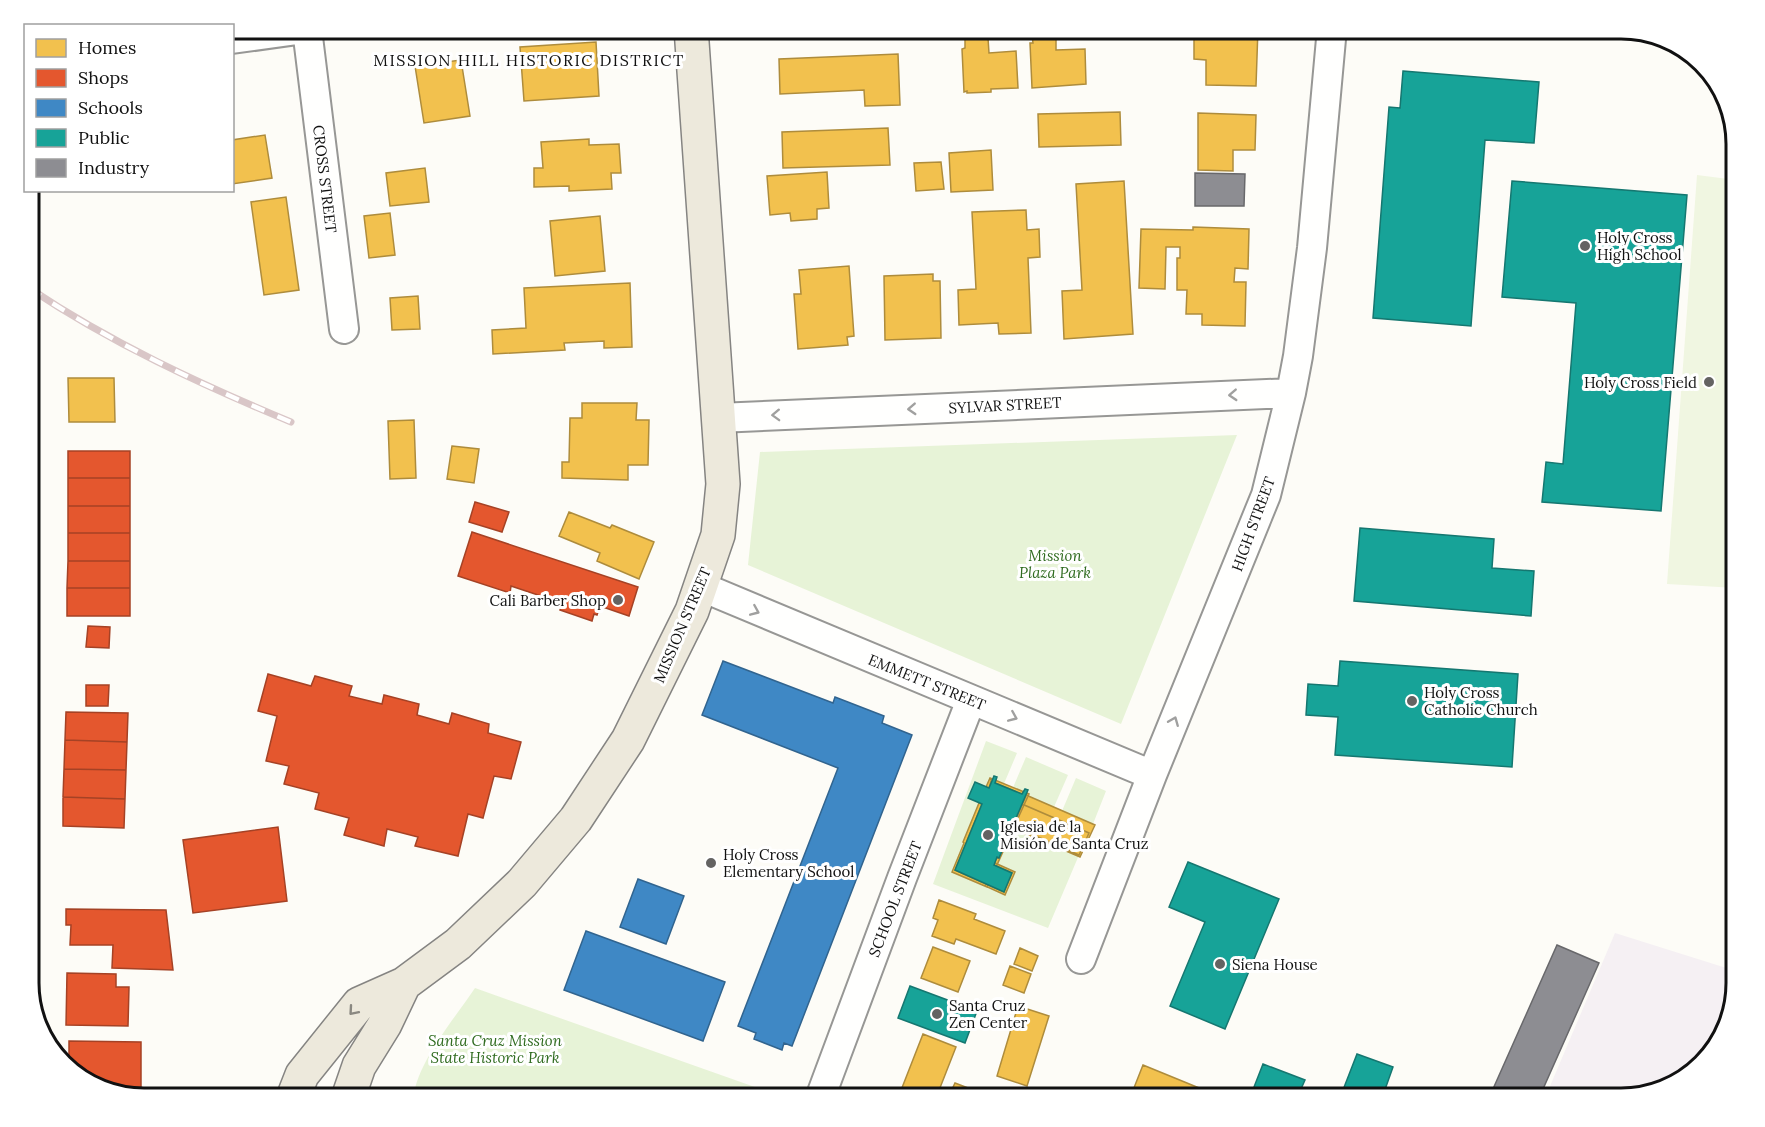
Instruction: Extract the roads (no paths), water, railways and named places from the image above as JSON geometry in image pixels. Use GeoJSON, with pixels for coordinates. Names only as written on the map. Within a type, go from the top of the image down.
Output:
{"type":"FeatureCollection","features":[{"type":"Feature","properties":{"kind":"main road","name":"MISSION STREET"},"geometry":{"type":"LineString","coordinates":[[297,1088],[302,1075],[359,1004],[404,984],[458,944],[522,883],[576,819],[628,740],[702,587],[718,535],[723,484],[692,39]]}},
{"type":"Feature","properties":{"kind":"main road","name":"MISSION STREET"},"geometry":{"type":"LineString","coordinates":[[351,1088],[359,1066],[386,1024],[404,984]]}},
{"type":"Feature","properties":{"kind":"street","name":"CROSS STREET"},"geometry":{"type":"LineString","coordinates":[[308,39],[344,329]]}},
{"type":"Feature","properties":{"kind":"street","name":"HIGH STREET"},"geometry":{"type":"LineString","coordinates":[[1081,958],[1152,775],[1266,495],[1292,393],[1312,248],[1331,39]]}},
{"type":"Feature","properties":{"kind":"street","name":"SYLVAR STREET"},"geometry":{"type":"LineString","coordinates":[[718,418],[1292,393]]}},
{"type":"Feature","properties":{"kind":"street","name":"EMMETT STREET"},"geometry":{"type":"LineString","coordinates":[[702,587],[1152,775]]}},
{"type":"Feature","properties":{"kind":"street","name":"SCHOOL STREET"},"geometry":{"type":"LineString","coordinates":[[824,1088],[971,700]]}},
{"type":"Feature","properties":{"kind":"railway"},"geometry":{"type":"LineString","coordinates":[[39,294],[124,345],[223,393],[291,422]]}},
{"type":"Feature","properties":{"kind":"place","name":"Holy Cross High School"},"geometry":{"type":"Point","coordinates":[1585,246]}},
{"type":"Feature","properties":{"kind":"place","name":"Holy Cross Field"},"geometry":{"type":"Point","coordinates":[1709,382]}},
{"type":"Feature","properties":{"kind":"place","name":"Cali Barber Shop"},"geometry":{"type":"Point","coordinates":[618,600]}},
{"type":"Feature","properties":{"kind":"place","name":"Holy Cross Catholic Church"},"geometry":{"type":"Point","coordinates":[1412,701]}},
{"type":"Feature","properties":{"kind":"place","name":"Iglesia de la Misión de Santa Cruz"},"geometry":{"type":"Point","coordinates":[988,835]}},
{"type":"Feature","properties":{"kind":"place","name":"Holy Cross Elementary School"},"geometry":{"type":"Point","coordinates":[711,863]}},
{"type":"Feature","properties":{"kind":"place","name":"Siena House"},"geometry":{"type":"Point","coordinates":[1220,964]}},
{"type":"Feature","properties":{"kind":"place","name":"Santa Cruz Zen Center"},"geometry":{"type":"Point","coordinates":[937,1014]}},
{"type":"Feature","properties":{"kind":"district","name":"MISSION HILL HISTORIC DISTRICT"},"geometry":{"type":"Point","coordinates":[529,60]}},
{"type":"Feature","properties":{"kind":"park label","name":"Mission Plaza Park"},"geometry":{"type":"Point","coordinates":[1055,564]}},
{"type":"Feature","properties":{"kind":"park label","name":"Santa Cruz Mission State Historic Park"},"geometry":{"type":"Point","coordinates":[495,1048]}}]}
